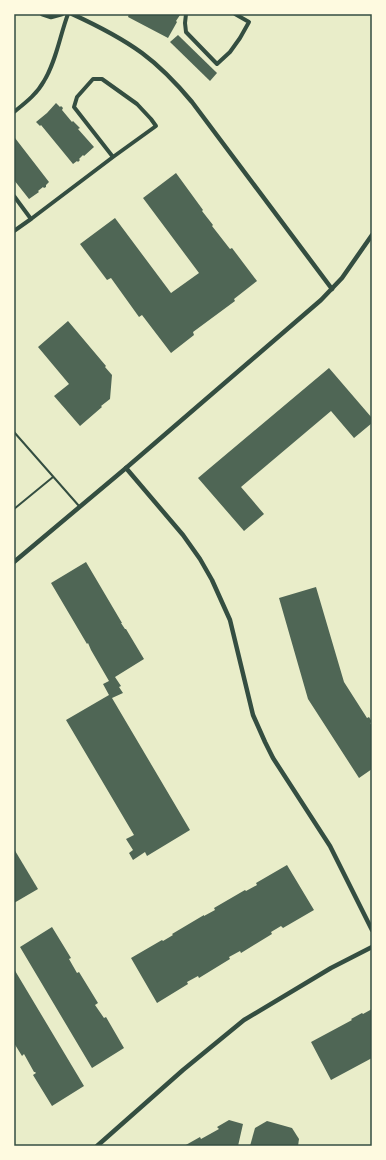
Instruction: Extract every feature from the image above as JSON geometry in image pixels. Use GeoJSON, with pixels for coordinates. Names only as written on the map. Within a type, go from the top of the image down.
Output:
{"type":"FeatureCollection","features":[{"type":"Feature","properties":{"kind":"street"},"geometry":{"type":"LineString","coordinates":[[42,14],[51,17],[62,14]]}},
{"type":"Feature","properties":{"kind":"street"},"geometry":{"type":"LineString","coordinates":[[14,112],[30,99],[44,82],[53,61],[68,14]]}},
{"type":"Feature","properties":{"kind":"street"},"geometry":{"type":"LineString","coordinates":[[72,14],[110,33],[143,54],[179,87],[199,111],[332,289]]}},
{"type":"Feature","properties":{"kind":"street"},"geometry":{"type":"LineString","coordinates":[[186,14],[186,32],[217,64],[230,52],[249,22],[235,14]]}},
{"type":"Feature","properties":{"kind":"street"},"geometry":{"type":"LineString","coordinates":[[14,231],[112,156],[156,126],[137,104],[102,79],[93,79],[77,97],[74,107],[112,156]]}},
{"type":"Feature","properties":{"kind":"street"},"geometry":{"type":"LineString","coordinates":[[14,196],[31,219]]}},
{"type":"Feature","properties":{"kind":"street"},"geometry":{"type":"LineString","coordinates":[[14,562],[126,468],[321,300],[342,278],[372,235]]}},
{"type":"Feature","properties":{"kind":"street"},"geometry":{"type":"LineString","coordinates":[[126,468],[182,535],[200,559],[212,580],[230,620],[253,715],[265,742],[273,758],[330,846],[372,930]]}},
{"type":"Feature","properties":{"kind":"street"},"geometry":{"type":"LineString","coordinates":[[97,1146],[183,1070],[244,1020],[331,968],[372,947]]}},
{"type":"Feature","properties":{"kind":"lane"},"geometry":{"type":"LineString","coordinates":[[14,432],[80,507]]}},
{"type":"Feature","properties":{"kind":"lane"},"geometry":{"type":"LineString","coordinates":[[14,509],[53,477]]}},
{"type":"Feature","properties":{"kind":"building"},"geometry":{"type":"Polygon","coordinates":[[[129,14],[180,15],[168,38],[128,17],[129,14]]]}},
{"type":"Feature","properties":{"kind":"building"},"geometry":{"type":"Polygon","coordinates":[[[178,35],[217,73],[210,81],[170,42],[178,35]]]}},
{"type":"Feature","properties":{"kind":"building"},"geometry":{"type":"Polygon","coordinates":[[[56,103],[63,108],[62,110],[72,122],[73,121],[80,128],[78,129],[94,147],[84,156],[83,155],[78,162],[77,161],[73,164],[41,125],[40,126],[36,122],[56,103]]]}},
{"type":"Feature","properties":{"kind":"building"},"geometry":{"type":"Polygon","coordinates":[[[15,138],[49,182],[46,187],[43,187],[29,199],[14,180],[15,138]]]}},
{"type":"Feature","properties":{"kind":"building"},"geometry":{"type":"Polygon","coordinates":[[[176,173],[203,210],[202,211],[213,225],[212,226],[230,249],[232,248],[257,281],[234,299],[235,301],[193,332],[194,335],[171,353],[142,315],[139,317],[111,278],[107,280],[80,244],[115,218],[171,293],[199,273],[143,198],[176,173]]]}},
{"type":"Feature","properties":{"kind":"building"},"geometry":{"type":"Polygon","coordinates":[[[68,321],[112,375],[110,399],[80,426],[54,396],[69,384],[38,347],[68,321]]]}},
{"type":"Feature","properties":{"kind":"building"},"geometry":{"type":"Polygon","coordinates":[[[329,368],[372,418],[372,423],[354,438],[331,411],[241,487],[264,514],[244,531],[198,478],[329,368]]]}},
{"type":"Feature","properties":{"kind":"building"},"geometry":{"type":"Polygon","coordinates":[[[86,562],[121,623],[144,659],[115,677],[121,686],[119,687],[123,693],[112,698],[190,830],[147,856],[145,852],[133,860],[129,853],[133,850],[126,839],[134,835],[66,720],[109,695],[103,684],[109,681],[88,643],[87,644],[51,583],[86,562]]]}},
{"type":"Feature","properties":{"kind":"building"},"geometry":{"type":"Polygon","coordinates":[[[316,587],[344,682],[367,718],[369,717],[372,722],[370,723],[372,726],[372,769],[359,778],[308,699],[279,598],[316,587]]]}},
{"type":"Feature","properties":{"kind":"building"},"geometry":{"type":"Polygon","coordinates":[[[14,849],[38,889],[14,903],[14,849]]]}},
{"type":"Feature","properties":{"kind":"building"},"geometry":{"type":"Polygon","coordinates":[[[287,865],[314,910],[283,928],[281,926],[271,932],[272,934],[241,953],[240,951],[229,957],[230,959],[199,978],[198,976],[187,982],[188,984],[157,1003],[131,958],[215,910],[214,908],[245,890],[246,891],[257,885],[256,883],[287,865]]]}},
{"type":"Feature","properties":{"kind":"building"},"geometry":{"type":"Polygon","coordinates":[[[52,927],[71,958],[69,959],[77,973],[79,972],[98,1003],[95,1005],[104,1018],[106,1017],[124,1048],[92,1068],[20,947],[52,927]]]}},
{"type":"Feature","properties":{"kind":"building"},"geometry":{"type":"Polygon","coordinates":[[[14,969],[84,1086],[52,1106],[33,1075],[36,1073],[24,1054],[22,1056],[14,1043],[14,969]]]}},
{"type":"Feature","properties":{"kind":"building"},"geometry":{"type":"Polygon","coordinates":[[[372,1009],[372,1058],[331,1080],[311,1042],[362,1013],[363,1014],[372,1009]]]}},
{"type":"Feature","properties":{"kind":"building"},"geometry":{"type":"Polygon","coordinates":[[[229,1120],[243,1124],[238,1146],[184,1146],[219,1129],[217,1127],[229,1120]]]}},
{"type":"Feature","properties":{"kind":"building"},"geometry":{"type":"Polygon","coordinates":[[[267,1121],[292,1128],[299,1139],[298,1146],[250,1146],[255,1128],[267,1121]]]}}]}
